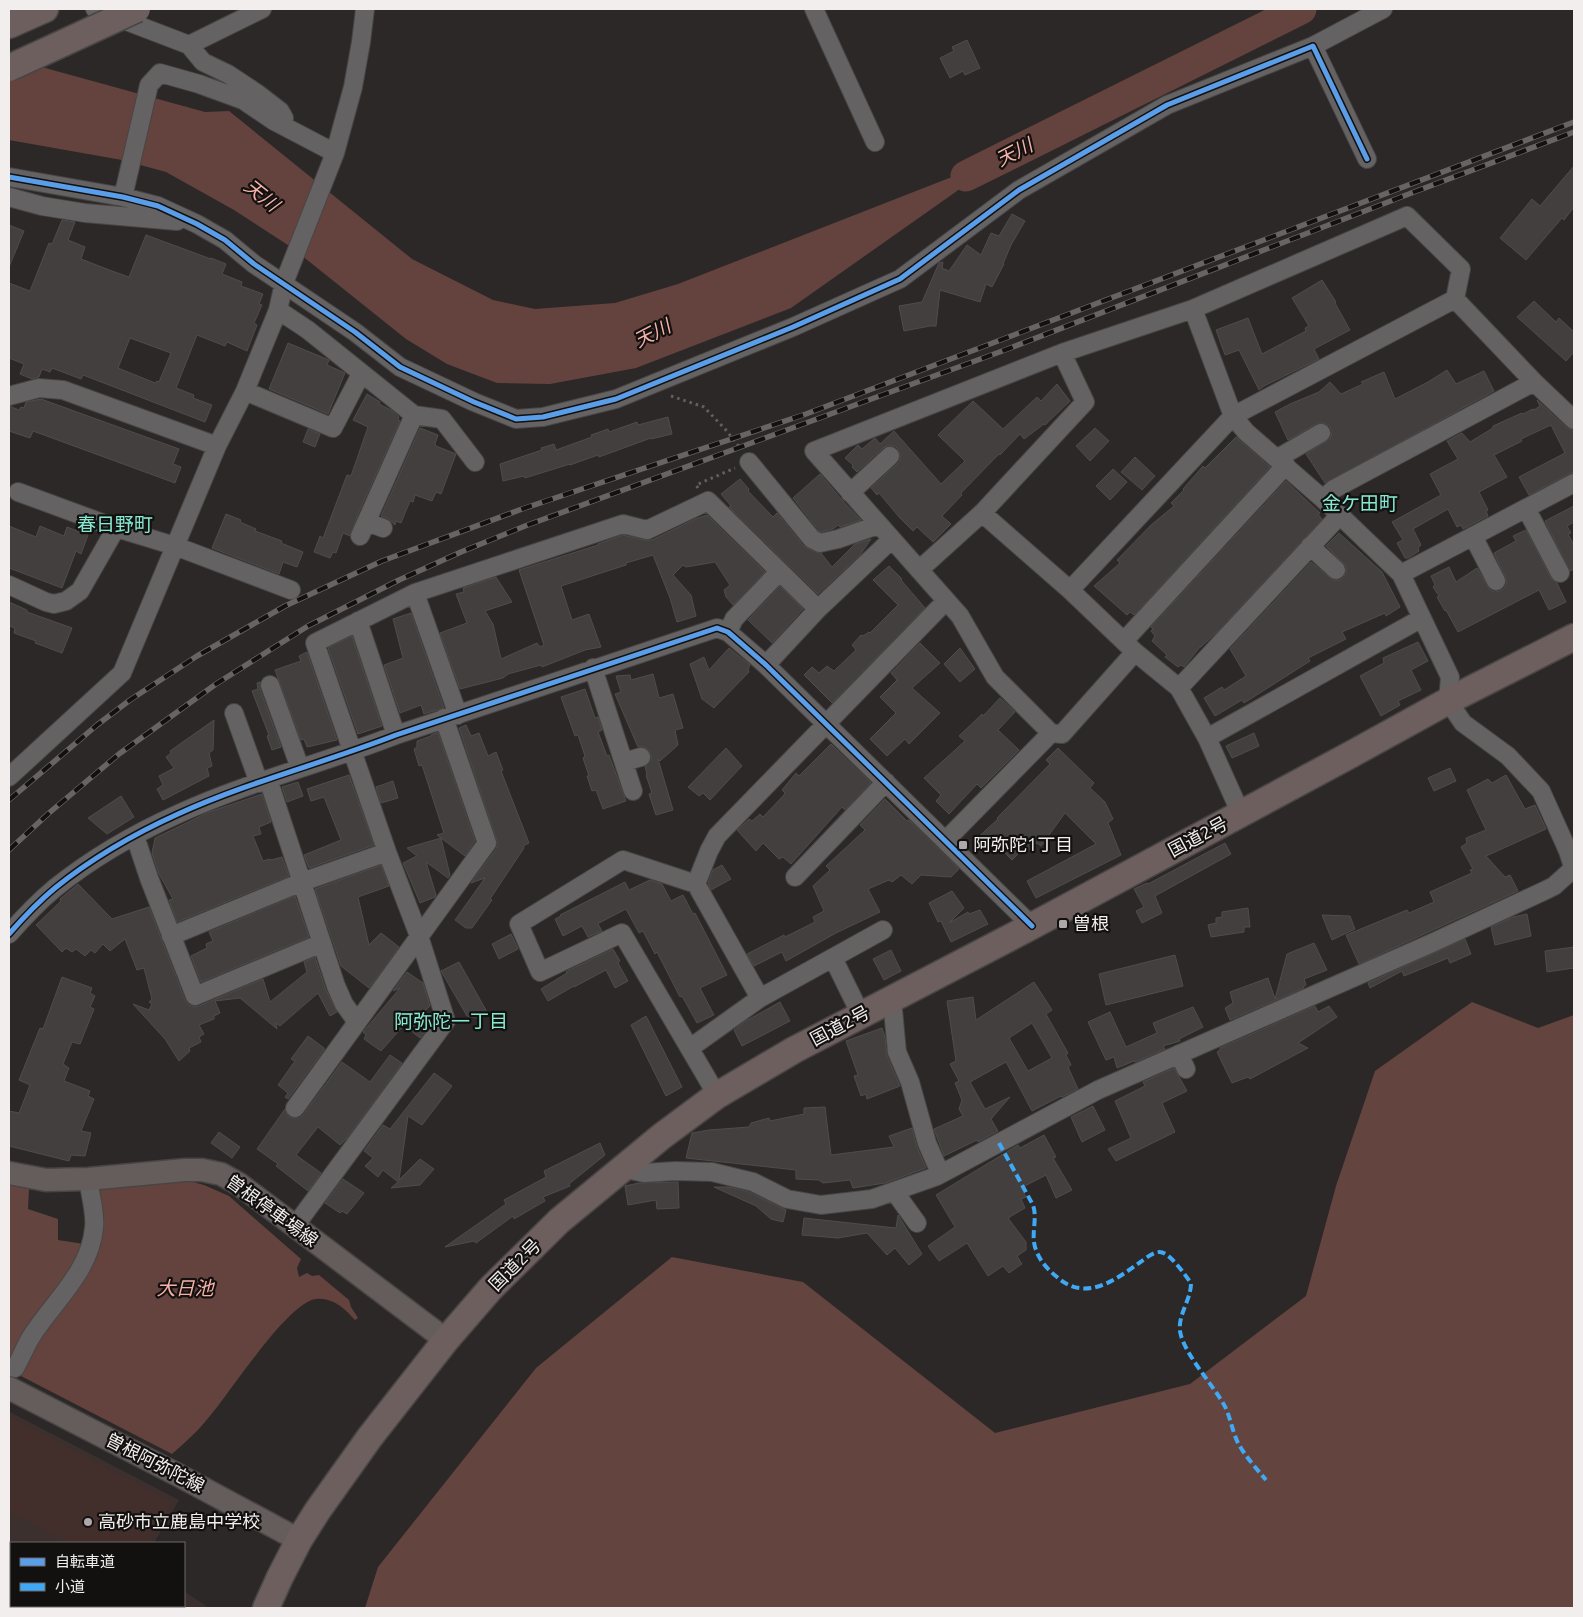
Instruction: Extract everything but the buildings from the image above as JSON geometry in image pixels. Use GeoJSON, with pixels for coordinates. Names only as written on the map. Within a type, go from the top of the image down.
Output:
{"type":"FeatureCollection","features":[{"type":"Feature","properties":{"kind":"highway"},"geometry":{"type":"LineString","coordinates":[[9,26],[45,9]]}},
{"type":"Feature","properties":{"kind":"highway"},"geometry":{"type":"LineString","coordinates":[[9,68],[137,9]]}},
{"type":"Feature","properties":{"kind":"highway","name":"国道2号"},"geometry":{"type":"LineString","coordinates":[[266,1608],[299,1540],[348,1468],[446,1340],[491,1288],[559,1220],[662,1136],[716,1096],[794,1050],[1032,926],[1448,701],[1574,637]]}},
{"type":"Feature","properties":{"kind":"main road","name":"曽根停車場線"},"geometry":{"type":"LineString","coordinates":[[9,1173],[46,1180],[88,1179],[185,1170],[202,1170],[221,1174],[240,1184],[446,1340]]}},
{"type":"Feature","properties":{"kind":"main road","name":"曽根阿弥陀線"},"geometry":{"type":"LineString","coordinates":[[12,1378],[180,1476],[299,1540]]}},
{"type":"Feature","properties":{"kind":"street"},"geometry":{"type":"LineString","coordinates":[[95,9],[189,45],[203,62],[228,74],[280,111],[291,129]]}},
{"type":"Feature","properties":{"kind":"street"},"geometry":{"type":"LineString","coordinates":[[189,45],[262,9]]}},
{"type":"Feature","properties":{"kind":"street"},"geometry":{"type":"LineString","coordinates":[[9,777],[122,674],[217,446],[245,391],[278,310],[284,284],[335,153],[353,87],[365,9]]}},
{"type":"Feature","properties":{"kind":"street"},"geometry":{"type":"LineString","coordinates":[[814,9],[875,142]]}},
{"type":"Feature","properties":{"kind":"street"},"geometry":{"type":"LineString","coordinates":[[9,177],[123,197],[158,206],[197,224],[225,240],[254,264],[355,332],[400,367],[474,402],[516,419],[543,417],[616,399],[793,327],[900,279],[1019,190],[1167,105],[1313,46],[1383,9]]}},
{"type":"Feature","properties":{"kind":"street"},"geometry":{"type":"LineString","coordinates":[[1313,46],[1367,159]]}},
{"type":"Feature","properties":{"kind":"street"},"geometry":{"type":"LineString","coordinates":[[123,197],[149,85],[160,73],[172,75],[243,100],[274,121],[335,153]]}},
{"type":"Feature","properties":{"kind":"street"},"geometry":{"type":"LineString","coordinates":[[9,197],[42,206],[68,210],[166,219],[197,224]]}},
{"type":"Feature","properties":{"kind":"street"},"geometry":{"type":"LineString","coordinates":[[1321,433],[1282,462],[1130,646],[1062,734],[1051,733],[995,677],[960,616],[814,451],[1062,353],[1193,309],[1408,216],[1461,269],[1456,300]]}},
{"type":"Feature","properties":{"kind":"street"},"geometry":{"type":"LineString","coordinates":[[1456,300],[1534,382],[1574,420]]}},
{"type":"Feature","properties":{"kind":"street"},"geometry":{"type":"LineString","coordinates":[[1070,590],[1233,416],[1456,300]]}},
{"type":"Feature","properties":{"kind":"street"},"geometry":{"type":"LineString","coordinates":[[622,1168],[644,1173],[675,1171],[712,1172],[753,1182],[787,1199],[821,1205],[872,1199],[940,1173],[1098,1090],[1183,1061],[1554,886],[1574,869],[1541,791],[1508,756],[1463,723],[1448,701],[1450,677],[1401,574],[1323,499],[1246,432],[1233,416],[1193,309]]}},
{"type":"Feature","properties":{"kind":"street"},"geometry":{"type":"LineString","coordinates":[[278,310],[308,330],[414,415],[442,419],[475,462]]}},
{"type":"Feature","properties":{"kind":"street"},"geometry":{"type":"LineString","coordinates":[[919,570],[982,513],[1086,402],[1062,353]]}},
{"type":"Feature","properties":{"kind":"street"},"geometry":{"type":"LineString","coordinates":[[245,391],[334,428],[362,374]]}},
{"type":"Feature","properties":{"kind":"street"},"geometry":{"type":"LineString","coordinates":[[1323,499],[1334,489],[1534,382]]}},
{"type":"Feature","properties":{"kind":"street"},"geometry":{"type":"LineString","coordinates":[[9,396],[39,388],[63,390],[217,446]]}},
{"type":"Feature","properties":{"kind":"street"},"geometry":{"type":"LineString","coordinates":[[370,529],[414,415]]}},
{"type":"Feature","properties":{"kind":"street"},"geometry":{"type":"LineString","coordinates":[[850,492],[890,456]]}},
{"type":"Feature","properties":{"kind":"street"},"geometry":{"type":"LineString","coordinates":[[749,462],[812,539],[820,543],[838,539],[878,525]]}},
{"type":"Feature","properties":{"kind":"street"},"geometry":{"type":"LineString","coordinates":[[1401,574],[1574,483]]}},
{"type":"Feature","properties":{"kind":"street"},"geometry":{"type":"LineString","coordinates":[[18,492],[116,528],[175,546],[291,590]]}},
{"type":"Feature","properties":{"kind":"street"},"geometry":{"type":"LineString","coordinates":[[295,1226],[446,1021],[419,936],[316,643],[416,593],[623,524],[647,530],[708,500],[818,610]]}},
{"type":"Feature","properties":{"kind":"street"},"geometry":{"type":"LineString","coordinates":[[1526,508],[1560,573]]}},
{"type":"Feature","properties":{"kind":"street"},"geometry":{"type":"LineString","coordinates":[[982,513],[1179,688],[1207,738],[1241,814]]}},
{"type":"Feature","properties":{"kind":"street"},"geometry":{"type":"LineString","coordinates":[[1179,688],[1340,516]]}},
{"type":"Feature","properties":{"kind":"street"},"geometry":{"type":"LineString","coordinates":[[9,585],[46,602],[54,604],[66,602],[80,591],[116,528]]}},
{"type":"Feature","properties":{"kind":"street"},"geometry":{"type":"LineString","coordinates":[[1473,536],[1496,581]]}},
{"type":"Feature","properties":{"kind":"street"},"geometry":{"type":"LineString","coordinates":[[766,665],[818,610],[891,540]]}},
{"type":"Feature","properties":{"kind":"street"},"geometry":{"type":"LineString","coordinates":[[1310,546],[1336,570]]}},
{"type":"Feature","properties":{"kind":"street"},"geometry":{"type":"LineString","coordinates":[[728,632],[734,619],[779,572]]}},
{"type":"Feature","properties":{"kind":"street"},"geometry":{"type":"LineString","coordinates":[[295,1108],[487,842],[416,593]]}},
{"type":"Feature","properties":{"kind":"street"},"geometry":{"type":"LineString","coordinates":[[696,884],[717,836],[939,608]]}},
{"type":"Feature","properties":{"kind":"street"},"geometry":{"type":"LineString","coordinates":[[1207,738],[1422,618]]}},
{"type":"Feature","properties":{"kind":"street"},"geometry":{"type":"LineString","coordinates":[[358,622],[396,735]]}},
{"type":"Feature","properties":{"kind":"street"},"geometry":{"type":"LineString","coordinates":[[9,934],[54,889],[82,869],[135,836],[179,813],[300,768],[593,668],[717,628],[728,632],[766,665],[1032,926]]}},
{"type":"Feature","properties":{"kind":"street"},"geometry":{"type":"LineString","coordinates":[[593,668],[633,791]]}},
{"type":"Feature","properties":{"kind":"street"},"geometry":{"type":"LineString","coordinates":[[270,685],[300,768]]}},
{"type":"Feature","properties":{"kind":"street"},"geometry":{"type":"LineString","coordinates":[[234,713],[263,781],[302,882],[344,1004],[358,1022]]}},
{"type":"Feature","properties":{"kind":"street"},"geometry":{"type":"LineString","coordinates":[[946,840],[1051,733]]}},
{"type":"Feature","properties":{"kind":"street"},"geometry":{"type":"LineString","coordinates":[[624,762],[641,757]]}},
{"type":"Feature","properties":{"kind":"street"},"geometry":{"type":"LineString","coordinates":[[795,876],[886,782]]}},
{"type":"Feature","properties":{"kind":"street"},"geometry":{"type":"LineString","coordinates":[[135,836],[149,878],[195,996],[322,944]]}},
{"type":"Feature","properties":{"kind":"street"},"geometry":{"type":"LineString","coordinates":[[171,936],[302,882],[388,852]]}},
{"type":"Feature","properties":{"kind":"street"},"geometry":{"type":"LineString","coordinates":[[711,1085],[622,933],[540,972],[519,924],[623,860],[696,884],[760,998]]}},
{"type":"Feature","properties":{"kind":"street"},"geometry":{"type":"LineString","coordinates":[[690,1048],[760,998],[883,930],[875,935],[760,998]]}},
{"type":"Feature","properties":{"kind":"street"},"geometry":{"type":"LineString","coordinates":[[833,958],[861,1015]]}},
{"type":"Feature","properties":{"kind":"street"},"geometry":{"type":"LineString","coordinates":[[892,999],[897,1052],[910,1082],[927,1143],[940,1173]]}},
{"type":"Feature","properties":{"kind":"street"},"geometry":{"type":"LineString","coordinates":[[12,1378],[32,1337],[79,1272],[86,1257],[95,1226],[88,1179]]}},
{"type":"Feature","properties":{"kind":"street"},"geometry":{"type":"LineString","coordinates":[[894,1191],[916,1224]]}},
{"type":"Feature","properties":{"kind":"path"},"geometry":{"type":"LineString","coordinates":[[650,385],[663,394],[684,399],[704,407],[746,455],[749,462],[696,485],[708,500]]}},
{"type":"Feature","properties":{"kind":"shaded area"},"geometry":{"type":"Polygon","coordinates":[[[1472,1002],[1538,1028],[1574,1015],[1574,1608],[365,1608],[378,1567],[536,1368],[672,1257],[803,1282],[995,1433],[1190,1384],[1306,1296],[1336,1186],[1375,1071],[1472,1002]]]}},
{"type":"Feature","properties":{"kind":"shaded area"},"geometry":{"type":"Polygon","coordinates":[[[9,1185],[29,1189],[28,1209],[58,1219],[58,1240],[84,1244],[70,1272],[9,1366],[9,1185]]]}},
{"type":"Feature","properties":{"kind":"shaded area","name":"高砂市立鹿島中学校"},"geometry":{"type":"Polygon","coordinates":[[[9,1413],[179,1500],[155,1542],[10,1542],[10,1607],[185,1607],[185,1592],[209,1608],[9,1608],[9,1413]]]}},
{"type":"Feature","properties":{"kind":"shaded area","name":"高砂市立鹿島中学校"},"geometry":{"type":"Polygon","coordinates":[[[12,1418],[172,1502],[150,1542],[68,1542],[9,1512],[9,1421],[12,1418]]]}},
{"type":"Feature","properties":{"kind":"shaded area"},"geometry":{"type":"Polygon","coordinates":[[[9,1547],[10,1607],[146,1608],[9,1608],[9,1547]]]}},
{"type":"Feature","properties":{"kind":"water"},"geometry":{"type":"Polygon","coordinates":[[[9,58],[205,112],[229,111],[412,259],[493,300],[535,309],[615,303],[678,284],[1008,155],[791,308],[636,368],[550,384],[497,383],[447,364],[406,339],[291,247],[234,210],[166,172],[122,160],[9,140],[9,58]]]}},
{"type":"Feature","properties":{"kind":"water","name":"大日池"},"geometry":{"type":"Polygon","coordinates":[[[193,1182],[204,1185],[229,1196],[301,1259],[297,1268],[299,1277],[307,1273],[312,1276],[319,1275],[349,1300],[358,1318],[355,1320],[343,1308],[328,1300],[316,1299],[304,1304],[274,1333],[215,1410],[189,1439],[172,1454],[19,1375],[44,1329],[81,1285],[93,1259],[97,1190],[193,1182]]]}},
{"type":"Feature","properties":{"kind":"waterway","name":"天川"},"geometry":{"type":"LineString","coordinates":[[966,176],[1301,9]]}},
{"type":"Feature","properties":{"kind":"railway"},"geometry":{"type":"LineString","coordinates":[[9,800],[97,725],[130,700],[197,656],[285,606],[382,561],[522,509],[806,414],[1574,122]]}},
{"type":"Feature","properties":{"kind":"railway"},"geometry":{"type":"LineString","coordinates":[[9,850],[49,813],[119,754],[216,684],[308,626],[399,580],[525,526],[1005,350],[1574,132]]}},
{"type":"Feature","properties":{"kind":"marked path"},"geometry":{"type":"LineString","coordinates":[[999,1143],[1033,1205],[1035,1216],[1034,1244],[1038,1254],[1045,1265],[1057,1277],[1078,1288],[1099,1286],[1120,1276],[1149,1256],[1159,1252],[1167,1255],[1181,1269],[1191,1283],[1180,1325],[1182,1339],[1192,1358],[1225,1407],[1241,1448],[1266,1480]]}},
{"type":"Feature","properties":{"kind":"cycle path"},"geometry":{"type":"LineString","coordinates":[[9,177],[123,197],[158,206],[197,224],[225,240],[254,264],[355,332],[400,367],[474,402],[516,419],[543,417],[616,399],[793,327],[900,279],[1019,190],[1167,105],[1313,46],[1367,159]]}},
{"type":"Feature","properties":{"kind":"cycle path"},"geometry":{"type":"LineString","coordinates":[[9,934],[31,910],[69,877],[130,838],[178,814],[259,782],[717,628],[728,632],[766,665],[1032,926]]}},
{"type":"Feature","properties":{"kind":"place","name":"阿弥陀1丁目"},"geometry":{"type":"Point","coordinates":[963,845]}},
{"type":"Feature","properties":{"kind":"place","name":"曽根"},"geometry":{"type":"Point","coordinates":[1063,924]}},
{"type":"Feature","properties":{"kind":"place","name":"高砂市立鹿島中学校"},"geometry":{"type":"Point","coordinates":[88,1522]}},
{"type":"Feature","properties":{"kind":"district","name":"金ケ田町"},"geometry":{"type":"Point","coordinates":[1360,503]}},
{"type":"Feature","properties":{"kind":"district","name":"春日野町"},"geometry":{"type":"Point","coordinates":[115,524]}},
{"type":"Feature","properties":{"kind":"district","name":"阿弥陀一丁目"},"geometry":{"type":"Point","coordinates":[451,1021]}}]}
